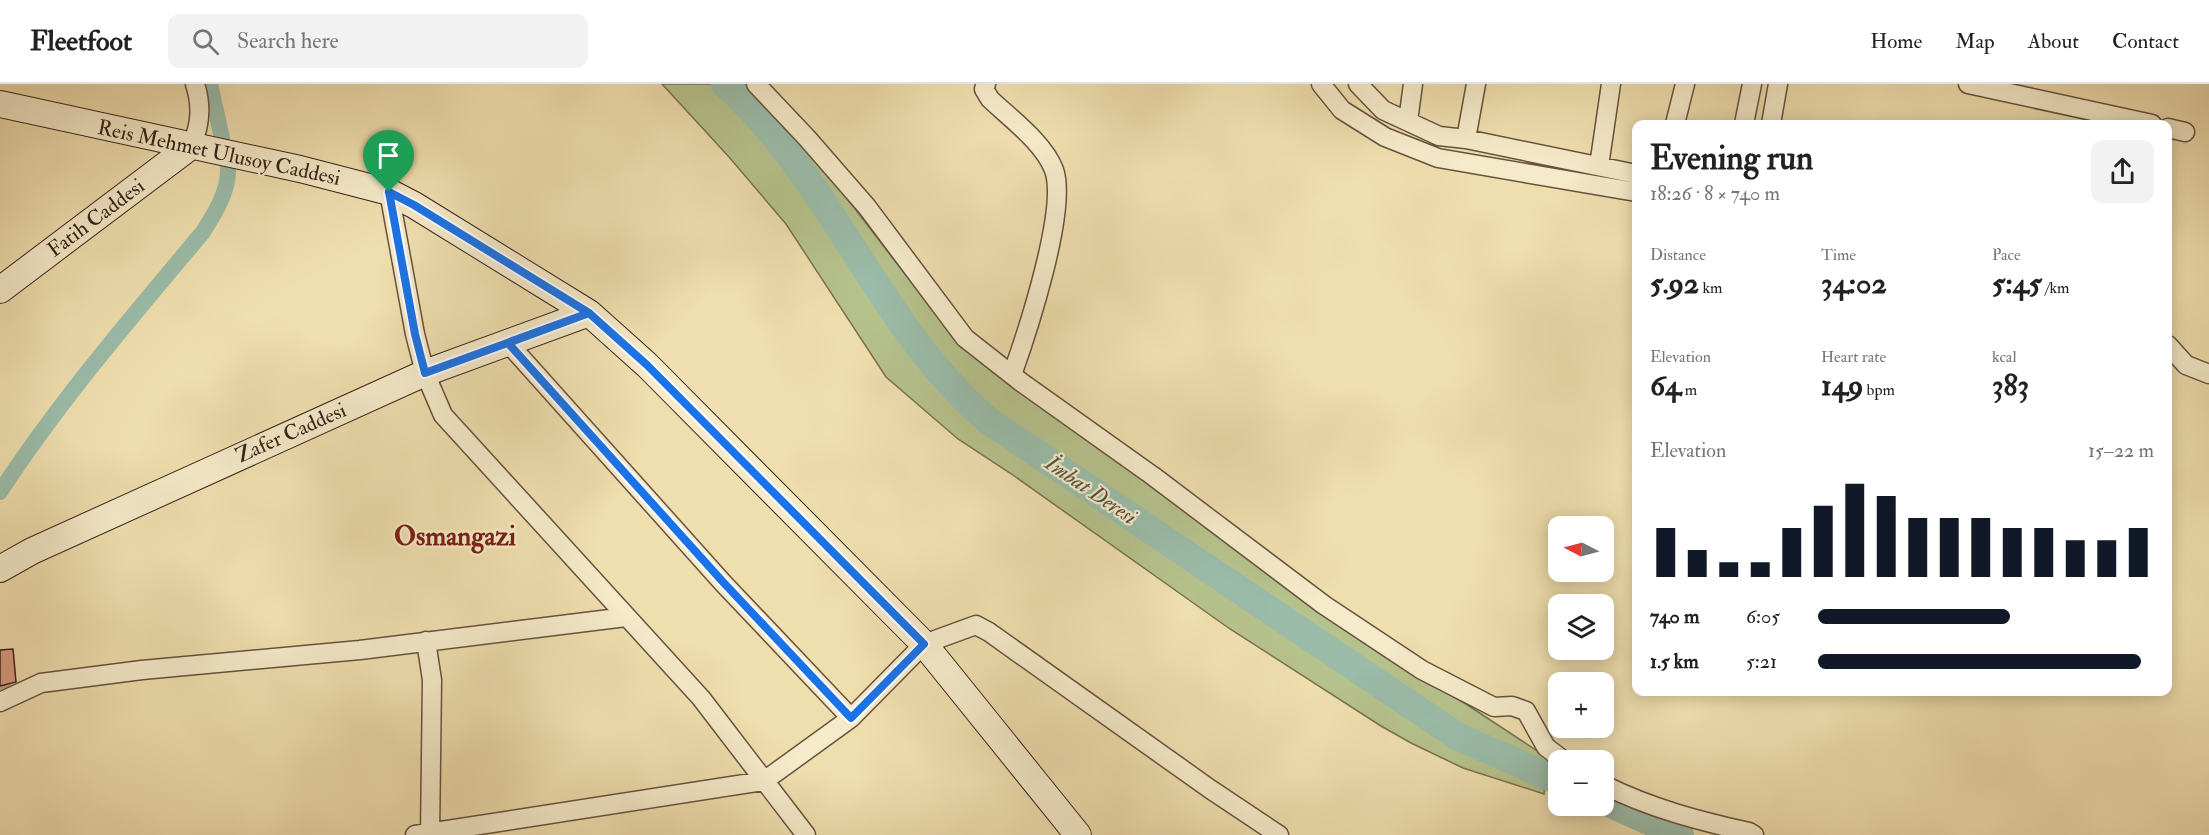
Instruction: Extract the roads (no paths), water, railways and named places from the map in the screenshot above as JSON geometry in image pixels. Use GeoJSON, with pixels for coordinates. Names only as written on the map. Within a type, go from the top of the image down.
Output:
{"type":"FeatureCollection","features":[{"type":"Feature","properties":{"kind":"street"},"geometry":{"type":"LineString","coordinates":[[191,146],[198,132],[200,117],[195,84]]}},
{"type":"Feature","properties":{"kind":"street"},"geometry":{"type":"LineString","coordinates":[[756,84],[867,207],[965,338],[1324,605],[1422,670],[1494,707],[1512,706],[1526,711],[1550,750]]}},
{"type":"Feature","properties":{"kind":"street"},"geometry":{"type":"LineString","coordinates":[[986,84],[984,89],[990,99],[1045,152],[1054,171],[1057,191],[1053,231],[1012,375]]}},
{"type":"Feature","properties":{"kind":"street"},"geometry":{"type":"LineString","coordinates":[[1321,84],[1342,110],[1359,121],[1385,137],[1438,158],[1632,191]]}},
{"type":"Feature","properties":{"kind":"street"},"geometry":{"type":"LineString","coordinates":[[1358,84],[1383,110],[1439,136],[1466,139],[1632,173]]}},
{"type":"Feature","properties":{"kind":"street"},"geometry":{"type":"LineString","coordinates":[[1408,121],[1413,84]]}},
{"type":"Feature","properties":{"kind":"street"},"geometry":{"type":"LineString","coordinates":[[1466,139],[1476,84]]}},
{"type":"Feature","properties":{"kind":"street"},"geometry":{"type":"LineString","coordinates":[[1599,166],[1611,84]]}},
{"type":"Feature","properties":{"kind":"street"},"geometry":{"type":"LineString","coordinates":[[1676,120],[1684,84]]}},
{"type":"Feature","properties":{"kind":"street"},"geometry":{"type":"LineString","coordinates":[[1744,120],[1752,84]]}},
{"type":"Feature","properties":{"kind":"street"},"geometry":{"type":"LineString","coordinates":[[1772,120],[1778,84]]}},
{"type":"Feature","properties":{"kind":"street"},"geometry":{"type":"LineString","coordinates":[[1968,84],[2134,120]]}},
{"type":"Feature","properties":{"kind":"street","name":"Reis Mehmet Ulusoy Caddesi"},"geometry":{"type":"LineString","coordinates":[[0,104],[300,169],[389,192],[414,205],[589,313],[656,374],[924,644],[1078,835]]}},
{"type":"Feature","properties":{"kind":"street","name":"Fatih Caddesi"},"geometry":{"type":"LineString","coordinates":[[0,290],[191,146]]}},
{"type":"Feature","properties":{"kind":"street"},"geometry":{"type":"LineString","coordinates":[[389,192],[415,334],[425,373],[443,415],[701,698],[806,835]]}},
{"type":"Feature","properties":{"kind":"street","name":"Zafer Caddesi"},"geometry":{"type":"LineString","coordinates":[[0,569],[32,551],[425,373],[589,313]]}},
{"type":"Feature","properties":{"kind":"street"},"geometry":{"type":"LineString","coordinates":[[508,343],[723,582],[851,718]]}},
{"type":"Feature","properties":{"kind":"street"},"geometry":{"type":"LineString","coordinates":[[2172,349],[2186,365],[2209,374]]}},
{"type":"Feature","properties":{"kind":"street"},"geometry":{"type":"LineString","coordinates":[[0,702],[41,683],[142,670],[360,650],[626,617]]}},
{"type":"Feature","properties":{"kind":"street"},"geometry":{"type":"LineString","coordinates":[[426,641],[432,680],[425,834],[764,781],[851,718],[924,644],[976,625],[1279,835]]}},
{"type":"Feature","properties":{"kind":"street"},"geometry":{"type":"LineString","coordinates":[[1614,790],[1695,821],[1754,835]]}},
{"type":"Feature","properties":{"kind":"waterway"},"geometry":{"type":"LineString","coordinates":[[210,84],[222,138]]}},
{"type":"Feature","properties":{"kind":"waterway","name":"İmbat Deresi"},"geometry":{"type":"LineString","coordinates":[[725,84],[763,122],[796,164],[917,343],[951,385],[990,422],[1457,736],[1548,777]]}},
{"type":"Feature","properties":{"kind":"waterway"},"geometry":{"type":"LineString","coordinates":[[0,492],[72,392],[203,232],[224,193],[228,168]]}},
{"type":"Feature","properties":{"kind":"waterway","name":"İmbat Deresi"},"geometry":{"type":"LineString","coordinates":[[1614,805],[1680,835]]}},
{"type":"Feature","properties":{"kind":"district","name":"Osmangazi"},"geometry":{"type":"Point","coordinates":[455,536]}}]}
